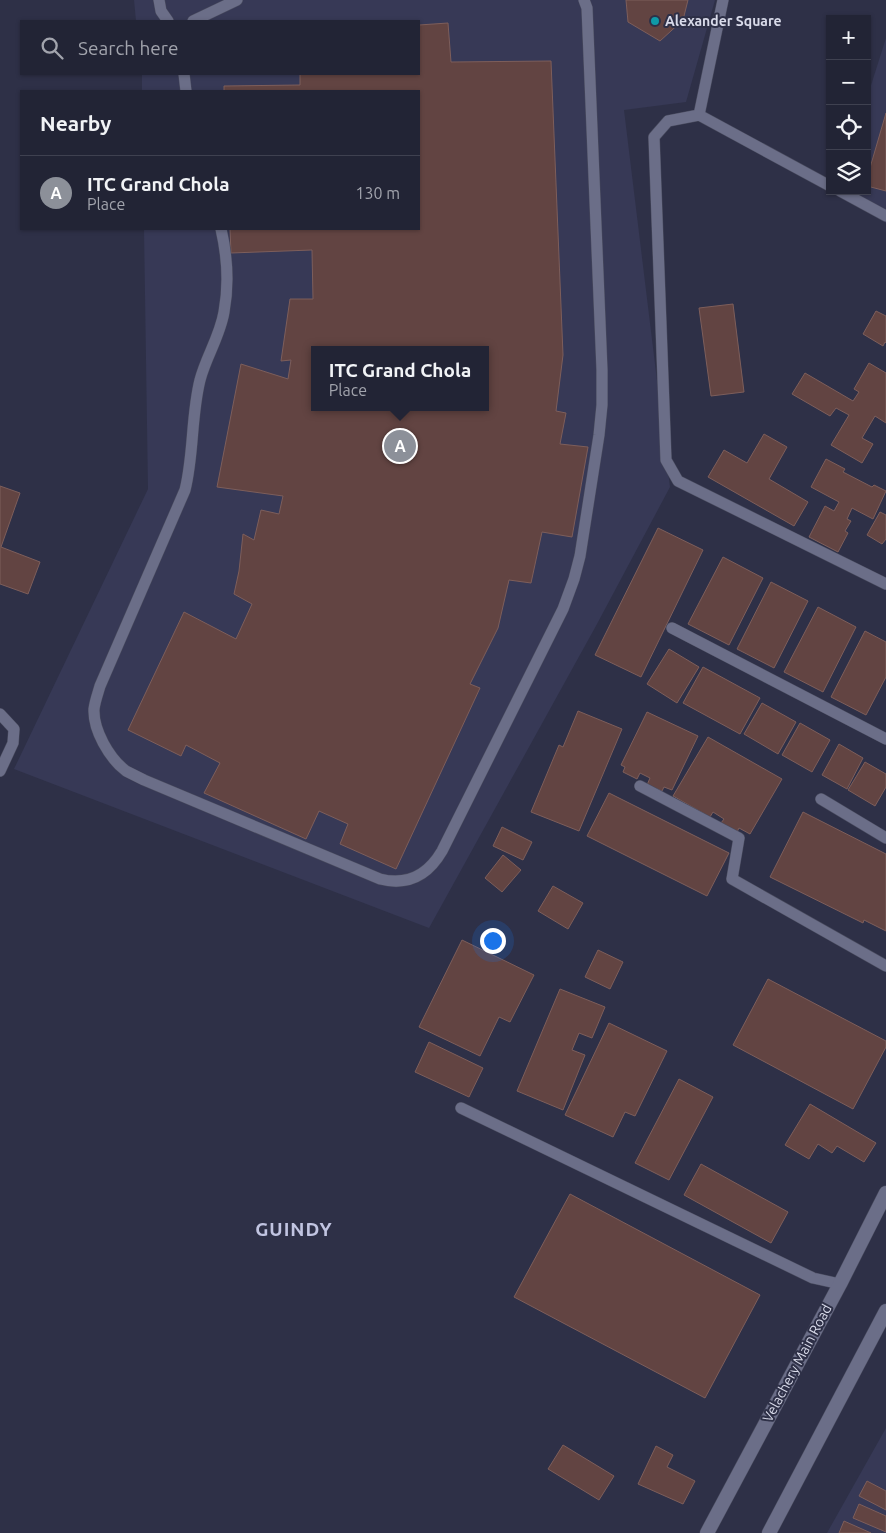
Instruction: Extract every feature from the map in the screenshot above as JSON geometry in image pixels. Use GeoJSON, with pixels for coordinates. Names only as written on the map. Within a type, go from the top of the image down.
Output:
{"type":"FeatureCollection","features":[{"type":"Feature","properties":{"kind":"main road","name":"Velachery Main Road"},"geometry":{"type":"LineString","coordinates":[[707,1533],[840,1284],[886,1193]]}},
{"type":"Feature","properties":{"kind":"main road"},"geometry":{"type":"LineString","coordinates":[[768,1533],[886,1311]]}},
{"type":"Feature","properties":{"kind":"lane"},"geometry":{"type":"LineString","coordinates":[[159,0],[161,10],[167,20]]}},
{"type":"Feature","properties":{"kind":"lane"},"geometry":{"type":"LineString","coordinates":[[195,20],[237,0]]}},
{"type":"Feature","properties":{"kind":"lane"},"geometry":{"type":"LineString","coordinates":[[221,230],[225,244],[227,281],[224,312],[200,380],[190,470],[185,490],[100,686],[94,706],[94,718],[104,743],[117,761],[127,771],[144,780],[380,879],[405,881],[421,875],[434,864],[442,851],[564,609],[580,556],[602,405],[588,18],[584,0]]}},
{"type":"Feature","properties":{"kind":"lane"},"geometry":{"type":"LineString","coordinates":[[698,115],[723,0]]}},
{"type":"Feature","properties":{"kind":"lane"},"geometry":{"type":"LineString","coordinates":[[184,75],[186,90]]}},
{"type":"Feature","properties":{"kind":"lane"},"geometry":{"type":"LineString","coordinates":[[826,184],[698,115],[668,121],[654,137],[666,460],[678,481],[886,584]]}},
{"type":"Feature","properties":{"kind":"lane"},"geometry":{"type":"LineString","coordinates":[[847,195],[886,216]]}},
{"type":"Feature","properties":{"kind":"lane"},"geometry":{"type":"LineString","coordinates":[[672,628],[886,738]]}},
{"type":"Feature","properties":{"kind":"lane"},"geometry":{"type":"LineString","coordinates":[[0,714],[14,729],[13,743],[0,771]]}},
{"type":"Feature","properties":{"kind":"lane"},"geometry":{"type":"LineString","coordinates":[[640,786],[739,838],[732,879],[886,966]]}},
{"type":"Feature","properties":{"kind":"lane"},"geometry":{"type":"LineString","coordinates":[[821,799],[886,838]]}},
{"type":"Feature","properties":{"kind":"lane"},"geometry":{"type":"LineString","coordinates":[[461,1108],[813,1278],[840,1284]]}},
{"type":"Feature","properties":{"kind":"shaded area"},"geometry":{"type":"Polygon","coordinates":[[[134,0],[715,0],[686,102],[624,110],[670,487],[597,624],[429,928],[14,769],[148,489],[144,230],[420,230],[420,90],[142,90],[142,75],[420,75],[420,20],[136,20],[134,0]]]}},
{"type":"Feature","properties":{"kind":"shaded area"},"geometry":{"type":"Polygon","coordinates":[[[886,38],[886,223],[837,195],[871,195],[871,85],[886,38]]]}},
{"type":"Feature","properties":{"kind":"shaded area"},"geometry":{"type":"Polygon","coordinates":[[[886,1428],[886,1533],[827,1533],[886,1428]]]}},
{"type":"Feature","properties":{"kind":"building","name":"Alexander Square"},"geometry":{"type":"Polygon","coordinates":[[[626,0],[688,0],[683,20],[660,41],[628,22],[626,0]]]}},
{"type":"Feature","properties":{"kind":"building"},"geometry":{"type":"Polygon","coordinates":[[[448,23],[451,62],[551,61],[563,355],[556,411],[566,413],[560,444],[588,447],[572,537],[542,532],[531,583],[509,580],[498,628],[470,684],[480,688],[396,869],[340,844],[348,824],[319,811],[306,839],[204,793],[220,763],[186,745],[181,756],[128,730],[184,612],[236,639],[252,604],[234,594],[239,571],[243,534],[254,540],[261,510],[279,514],[283,496],[217,487],[241,364],[288,379],[291,360],[281,361],[290,299],[313,299],[312,250],[231,253],[230,230],[420,230],[420,90],[224,90],[224,86],[300,85],[300,75],[420,75],[420,25],[448,23]]]}},
{"type":"Feature","properties":{"kind":"building"},"geometry":{"type":"Polygon","coordinates":[[[886,113],[886,191],[871,187],[871,164],[886,113]]]}},
{"type":"Feature","properties":{"kind":"building"},"geometry":{"type":"Polygon","coordinates":[[[733,304],[744,392],[711,396],[699,308],[733,304]]]}},
{"type":"Feature","properties":{"kind":"building"},"geometry":{"type":"Polygon","coordinates":[[[876,311],[886,316],[886,343],[883,346],[863,334],[876,311]]]}},
{"type":"Feature","properties":{"kind":"building"},"geometry":{"type":"Polygon","coordinates":[[[869,363],[886,373],[886,423],[875,416],[862,438],[873,444],[862,463],[831,445],[849,415],[836,408],[830,416],[792,394],[805,373],[853,401],[859,392],[854,389],[869,363]]]}},
{"type":"Feature","properties":{"kind":"building"},"geometry":{"type":"Polygon","coordinates":[[[764,434],[787,447],[769,479],[808,502],[794,526],[708,477],[724,450],[747,463],[764,434]]]}},
{"type":"Feature","properties":{"kind":"building"},"geometry":{"type":"Polygon","coordinates":[[[826,459],[845,469],[843,472],[872,487],[874,485],[886,491],[873,519],[852,508],[847,519],[851,521],[845,531],[848,533],[838,552],[809,537],[825,506],[834,511],[839,502],[811,487],[826,459]]]}},
{"type":"Feature","properties":{"kind":"building"},"geometry":{"type":"Polygon","coordinates":[[[0,486],[20,493],[1,547],[40,562],[28,594],[0,584],[0,486]]]}},
{"type":"Feature","properties":{"kind":"building"},"geometry":{"type":"Polygon","coordinates":[[[880,512],[886,515],[886,539],[882,544],[867,535],[880,512]]]}},
{"type":"Feature","properties":{"kind":"building"},"geometry":{"type":"Polygon","coordinates":[[[658,528],[703,550],[641,677],[595,655],[658,528]]]}},
{"type":"Feature","properties":{"kind":"building"},"geometry":{"type":"Polygon","coordinates":[[[723,557],[763,578],[729,645],[688,624],[723,557]]]}},
{"type":"Feature","properties":{"kind":"building"},"geometry":{"type":"Polygon","coordinates":[[[771,582],[808,601],[774,668],[737,649],[771,582]]]}},
{"type":"Feature","properties":{"kind":"building"},"geometry":{"type":"Polygon","coordinates":[[[818,607],[856,627],[823,692],[784,672],[818,607]]]}},
{"type":"Feature","properties":{"kind":"building"},"geometry":{"type":"Polygon","coordinates":[[[865,631],[886,642],[886,677],[866,715],[831,697],[865,631]]]}},
{"type":"Feature","properties":{"kind":"building"},"geometry":{"type":"Polygon","coordinates":[[[669,649],[699,667],[677,703],[647,684],[669,649]]]}},
{"type":"Feature","properties":{"kind":"building"},"geometry":{"type":"Polygon","coordinates":[[[703,667],[760,698],[740,734],[683,703],[703,667]]]}},
{"type":"Feature","properties":{"kind":"building"},"geometry":{"type":"Polygon","coordinates":[[[762,703],[796,722],[778,754],[744,734],[762,703]]]}},
{"type":"Feature","properties":{"kind":"building"},"geometry":{"type":"Polygon","coordinates":[[[578,711],[622,729],[579,831],[531,812],[559,745],[563,747],[578,711]]]}},
{"type":"Feature","properties":{"kind":"building"},"geometry":{"type":"Polygon","coordinates":[[[647,712],[698,736],[672,790],[664,787],[662,791],[647,785],[650,778],[640,773],[637,779],[623,772],[625,767],[621,765],[647,712]]]}},
{"type":"Feature","properties":{"kind":"building"},"geometry":{"type":"Polygon","coordinates":[[[800,723],[830,740],[812,772],[782,755],[800,723]]]}},
{"type":"Feature","properties":{"kind":"building"},"geometry":{"type":"Polygon","coordinates":[[[708,737],[782,779],[750,834],[739,828],[737,832],[721,823],[724,819],[713,812],[710,817],[673,796],[708,737]]]}},
{"type":"Feature","properties":{"kind":"building"},"geometry":{"type":"Polygon","coordinates":[[[839,744],[863,758],[847,789],[822,775],[839,744]]]}},
{"type":"Feature","properties":{"kind":"building"},"geometry":{"type":"Polygon","coordinates":[[[865,762],[886,774],[886,787],[875,806],[848,790],[865,762]]]}},
{"type":"Feature","properties":{"kind":"building"},"geometry":{"type":"Polygon","coordinates":[[[609,793],[729,853],[707,896],[587,836],[609,793]]]}},
{"type":"Feature","properties":{"kind":"building"},"geometry":{"type":"Polygon","coordinates":[[[803,812],[886,854],[886,931],[864,920],[863,923],[770,877],[803,812]]]}},
{"type":"Feature","properties":{"kind":"building"},"geometry":{"type":"Polygon","coordinates":[[[502,827],[532,842],[523,860],[493,846],[502,827]]]}},
{"type":"Feature","properties":{"kind":"building"},"geometry":{"type":"Polygon","coordinates":[[[503,855],[521,870],[502,892],[485,878],[503,855]]]}},
{"type":"Feature","properties":{"kind":"building"},"geometry":{"type":"Polygon","coordinates":[[[553,886],[583,903],[568,929],[538,911],[553,886]]]}},
{"type":"Feature","properties":{"kind":"building"},"geometry":{"type":"Polygon","coordinates":[[[462,940],[534,975],[510,1022],[499,1017],[480,1056],[419,1027],[462,940]]]}},
{"type":"Feature","properties":{"kind":"building"},"geometry":{"type":"Polygon","coordinates":[[[598,950],[623,962],[610,989],[585,977],[598,950]]]}},
{"type":"Feature","properties":{"kind":"building"},"geometry":{"type":"Polygon","coordinates":[[[768,979],[886,1041],[886,1047],[853,1109],[733,1045],[768,979]]]}},
{"type":"Feature","properties":{"kind":"building"},"geometry":{"type":"Polygon","coordinates":[[[560,989],[605,1007],[592,1038],[579,1033],[572,1050],[585,1055],[563,1110],[517,1091],[560,989]]]}},
{"type":"Feature","properties":{"kind":"building"},"geometry":{"type":"Polygon","coordinates":[[[609,1023],[667,1051],[635,1116],[625,1112],[613,1137],[565,1115],[609,1023]]]}},
{"type":"Feature","properties":{"kind":"building"},"geometry":{"type":"Polygon","coordinates":[[[429,1042],[483,1068],[469,1097],[415,1072],[429,1042]]]}},
{"type":"Feature","properties":{"kind":"building"},"geometry":{"type":"Polygon","coordinates":[[[679,1079],[713,1097],[669,1180],[635,1163],[679,1079]]]}},
{"type":"Feature","properties":{"kind":"building"},"geometry":{"type":"Polygon","coordinates":[[[810,1104],[876,1143],[864,1162],[837,1146],[832,1153],[818,1144],[809,1159],[785,1145],[810,1104]]]}},
{"type":"Feature","properties":{"kind":"building"},"geometry":{"type":"Polygon","coordinates":[[[701,1164],[788,1212],[771,1243],[684,1195],[701,1164]]]}},
{"type":"Feature","properties":{"kind":"building"},"geometry":{"type":"Polygon","coordinates":[[[570,1194],[760,1295],[705,1398],[514,1297],[570,1194]]]}},
{"type":"Feature","properties":{"kind":"building"},"geometry":{"type":"Polygon","coordinates":[[[563,1445],[614,1476],[599,1500],[548,1469],[563,1445]]]}},
{"type":"Feature","properties":{"kind":"building"},"geometry":{"type":"Polygon","coordinates":[[[656,1446],[673,1455],[667,1467],[695,1481],[683,1504],[638,1484],[656,1446]]]}},
{"type":"Feature","properties":{"kind":"building"},"geometry":{"type":"Polygon","coordinates":[[[867,1481],[886,1491],[886,1510],[859,1496],[867,1481]]]}},
{"type":"Feature","properties":{"kind":"building"},"geometry":{"type":"Polygon","coordinates":[[[859,1504],[886,1516],[886,1532],[853,1518],[859,1504]]]}},
{"type":"Feature","properties":{"kind":"building"},"geometry":{"type":"Polygon","coordinates":[[[844,1521],[871,1533],[839,1533],[844,1521]]]}},
{"type":"Feature","properties":{"kind":"place","name":"Alexander Square"},"geometry":{"type":"Point","coordinates":[655,21]}},
{"type":"Feature","properties":{"kind":"place","name":"ITC Grand Chola"},"geometry":{"type":"Point","coordinates":[400,446]}},
{"type":"Feature","properties":{"kind":"district","name":"GUINDY"},"geometry":{"type":"Point","coordinates":[294,1229]}}]}
